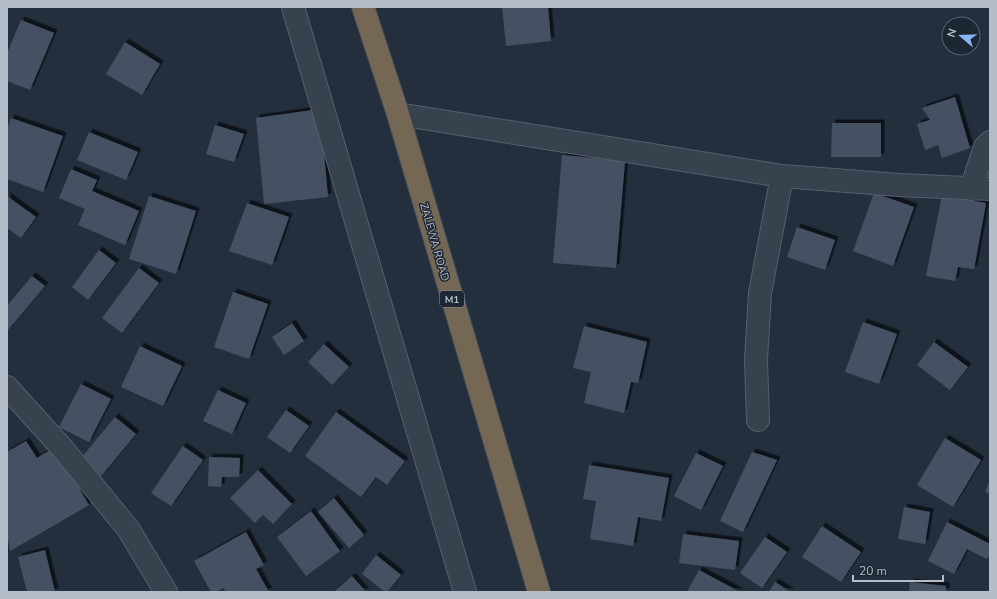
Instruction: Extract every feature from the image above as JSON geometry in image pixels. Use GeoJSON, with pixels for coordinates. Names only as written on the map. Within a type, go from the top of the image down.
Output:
{"type":"FeatureCollection","features":[{"type":"Feature","properties":{"kind":"highway","name":"ZALEWA ROAD"},"geometry":{"type":"LineString","coordinates":[[363,7],[398,114],[539,592]]}},
{"type":"Feature","properties":{"kind":"street"},"geometry":{"type":"LineString","coordinates":[[293,7],[465,592]]}},
{"type":"Feature","properties":{"kind":"street"},"geometry":{"type":"LineString","coordinates":[[398,114],[782,176],[980,189],[985,147],[990,142]]}},
{"type":"Feature","properties":{"kind":"street"},"geometry":{"type":"LineString","coordinates":[[758,420],[756,360],[760,293],[782,176]]}},
{"type":"Feature","properties":{"kind":"street"},"geometry":{"type":"LineString","coordinates":[[7,387],[63,448],[129,530],[166,592]]}},
{"type":"Feature","properties":{"kind":"building"},"geometry":{"type":"Polygon","coordinates":[[[502,7],[548,7],[551,41],[506,46],[502,7]]]}},
{"type":"Feature","properties":{"kind":"building"},"geometry":{"type":"Polygon","coordinates":[[[21,20],[54,33],[30,90],[7,81],[7,53],[21,20]]]}},
{"type":"Feature","properties":{"kind":"building"},"geometry":{"type":"Polygon","coordinates":[[[125,42],[160,64],[142,95],[106,74],[125,42]]]}},
{"type":"Feature","properties":{"kind":"building"},"geometry":{"type":"Polygon","coordinates":[[[955,97],[970,148],[942,158],[938,145],[925,150],[917,124],[930,120],[922,108],[955,97]]]}},
{"type":"Feature","properties":{"kind":"building"},"geometry":{"type":"Polygon","coordinates":[[[320,109],[328,197],[264,204],[256,118],[320,109]]]}},
{"type":"Feature","properties":{"kind":"building"},"geometry":{"type":"Polygon","coordinates":[[[11,118],[63,136],[43,192],[7,179],[7,129],[11,118]]]}},
{"type":"Feature","properties":{"kind":"building"},"geometry":{"type":"Polygon","coordinates":[[[832,123],[881,123],[881,157],[831,157],[832,123]]]}},
{"type":"Feature","properties":{"kind":"building"},"geometry":{"type":"Polygon","coordinates":[[[215,125],[244,134],[234,162],[206,154],[215,125]]]}},
{"type":"Feature","properties":{"kind":"building"},"geometry":{"type":"Polygon","coordinates":[[[89,132],[138,152],[126,180],[77,160],[89,132]]]}},
{"type":"Feature","properties":{"kind":"building"},"geometry":{"type":"Polygon","coordinates":[[[562,155],[625,161],[616,268],[553,263],[562,155]]]}},
{"type":"Feature","properties":{"kind":"building"},"geometry":{"type":"Polygon","coordinates":[[[71,169],[97,180],[92,191],[139,211],[125,245],[78,225],[85,209],[59,198],[71,169]]]}},
{"type":"Feature","properties":{"kind":"building"},"geometry":{"type":"Polygon","coordinates":[[[874,193],[914,207],[893,266],[853,251],[874,193]]]}},
{"type":"Feature","properties":{"kind":"building"},"geometry":{"type":"Polygon","coordinates":[[[942,195],[986,203],[974,269],[958,267],[955,281],[926,276],[942,195]]]}},
{"type":"Feature","properties":{"kind":"building"},"geometry":{"type":"Polygon","coordinates":[[[7,196],[36,217],[21,238],[7,228],[7,196]]]}},
{"type":"Feature","properties":{"kind":"building"},"geometry":{"type":"Polygon","coordinates":[[[149,196],[196,211],[176,274],[129,259],[149,196]]]}},
{"type":"Feature","properties":{"kind":"building"},"geometry":{"type":"Polygon","coordinates":[[[247,203],[289,217],[272,265],[229,251],[247,203]]]}},
{"type":"Feature","properties":{"kind":"building"},"geometry":{"type":"Polygon","coordinates":[[[797,227],[835,240],[825,270],[787,257],[797,227]]]}},
{"type":"Feature","properties":{"kind":"building"},"geometry":{"type":"Polygon","coordinates":[[[99,250],[116,263],[88,300],[72,287],[99,250]]]}},
{"type":"Feature","properties":{"kind":"building"},"geometry":{"type":"Polygon","coordinates":[[[139,268],[159,283],[122,333],[102,318],[139,268]]]}},
{"type":"Feature","properties":{"kind":"building"},"geometry":{"type":"Polygon","coordinates":[[[32,276],[45,286],[7,331],[7,306],[32,276]]]}},
{"type":"Feature","properties":{"kind":"building"},"geometry":{"type":"Polygon","coordinates":[[[233,292],[268,304],[249,359],[214,347],[233,292]]]}},
{"type":"Feature","properties":{"kind":"building"},"geometry":{"type":"Polygon","coordinates":[[[863,322],[897,334],[879,384],[845,372],[863,322]]]}},
{"type":"Feature","properties":{"kind":"building"},"geometry":{"type":"Polygon","coordinates":[[[292,323],[304,341],[284,355],[272,337],[292,323]]]}},
{"type":"Feature","properties":{"kind":"building"},"geometry":{"type":"Polygon","coordinates":[[[584,326],[647,342],[638,383],[631,382],[624,413],[584,403],[591,372],[573,368],[584,326]]]}},
{"type":"Feature","properties":{"kind":"building"},"geometry":{"type":"Polygon","coordinates":[[[934,342],[968,367],[950,390],[917,365],[934,342]]]}},
{"type":"Feature","properties":{"kind":"building"},"geometry":{"type":"Polygon","coordinates":[[[324,344],[349,367],[332,385],[308,362],[324,344]]]}},
{"type":"Feature","properties":{"kind":"building"},"geometry":{"type":"Polygon","coordinates":[[[140,346],[182,366],[163,406],[121,387],[140,346]]]}},
{"type":"Feature","properties":{"kind":"building"},"geometry":{"type":"Polygon","coordinates":[[[81,384],[111,399],[89,442],[59,427],[81,384]]]}},
{"type":"Feature","properties":{"kind":"building"},"geometry":{"type":"Polygon","coordinates":[[[218,390],[246,403],[232,434],[203,421],[218,390]]]}},
{"type":"Feature","properties":{"kind":"building"},"geometry":{"type":"Polygon","coordinates":[[[286,410],[309,426],[290,453],[267,437],[286,410]]]}},
{"type":"Feature","properties":{"kind":"building"},"geometry":{"type":"Polygon","coordinates":[[[336,412],[405,461],[387,485],[376,477],[361,497],[305,456],[336,412]]]}},
{"type":"Feature","properties":{"kind":"building"},"geometry":{"type":"Polygon","coordinates":[[[115,417],[136,434],[101,476],[81,458],[115,417]]]}},
{"type":"Feature","properties":{"kind":"building"},"geometry":{"type":"Polygon","coordinates":[[[945,438],[981,460],[953,507],[917,485],[945,438]]]}},
{"type":"Feature","properties":{"kind":"building"},"geometry":{"type":"Polygon","coordinates":[[[26,441],[37,458],[55,447],[89,505],[10,551],[7,533],[7,452],[26,441]]]}},
{"type":"Feature","properties":{"kind":"building"},"geometry":{"type":"Polygon","coordinates":[[[183,446],[203,460],[171,506],[151,493],[183,446]]]}},
{"type":"Feature","properties":{"kind":"building"},"geometry":{"type":"Polygon","coordinates":[[[752,452],[777,460],[743,532],[720,521],[752,452]]]}},
{"type":"Feature","properties":{"kind":"building"},"geometry":{"type":"Polygon","coordinates":[[[696,453],[723,466],[701,510],[674,496],[696,453]]]}},
{"type":"Feature","properties":{"kind":"building"},"geometry":{"type":"Polygon","coordinates":[[[209,457],[240,458],[239,477],[222,477],[221,487],[208,486],[209,457]]]}},
{"type":"Feature","properties":{"kind":"building"},"geometry":{"type":"Polygon","coordinates":[[[589,465],[669,478],[661,521],[638,517],[633,546],[590,539],[596,501],[583,499],[589,465]]]}},
{"type":"Feature","properties":{"kind":"building"},"geometry":{"type":"Polygon","coordinates":[[[258,470],[292,504],[273,524],[263,515],[255,523],[230,498],[258,470]]]}},
{"type":"Feature","properties":{"kind":"building"},"geometry":{"type":"Polygon","coordinates":[[[990,480],[990,494],[985,492],[990,480]]]}},
{"type":"Feature","properties":{"kind":"building"},"geometry":{"type":"Polygon","coordinates":[[[334,498],[364,535],[349,548],[318,512],[334,498]]]}},
{"type":"Feature","properties":{"kind":"building"},"geometry":{"type":"Polygon","coordinates":[[[904,507],[930,512],[925,544],[898,539],[904,507]]]}},
{"type":"Feature","properties":{"kind":"building"},"geometry":{"type":"Polygon","coordinates":[[[311,511],[340,551],[306,576],[277,537],[311,511]]]}},
{"type":"Feature","properties":{"kind":"building"},"geometry":{"type":"Polygon","coordinates":[[[947,522],[990,544],[990,554],[987,559],[967,549],[954,574],[928,561],[947,522]]]}},
{"type":"Feature","properties":{"kind":"building"},"geometry":{"type":"Polygon","coordinates":[[[822,526],[861,552],[841,582],[802,557],[822,526]]]}},
{"type":"Feature","properties":{"kind":"building"},"geometry":{"type":"Polygon","coordinates":[[[246,532],[264,565],[256,569],[269,592],[226,592],[223,588],[216,592],[211,592],[194,561],[246,532]]]}},
{"type":"Feature","properties":{"kind":"building"},"geometry":{"type":"Polygon","coordinates":[[[683,534],[739,541],[735,570],[679,563],[683,534]]]}},
{"type":"Feature","properties":{"kind":"building"},"geometry":{"type":"Polygon","coordinates":[[[765,537],[787,552],[762,588],[740,573],[765,537]]]}},
{"type":"Feature","properties":{"kind":"building"},"geometry":{"type":"Polygon","coordinates":[[[45,550],[55,592],[27,592],[18,557],[45,550]]]}},
{"type":"Feature","properties":{"kind":"building"},"geometry":{"type":"Polygon","coordinates":[[[376,555],[401,575],[387,592],[362,574],[376,555]]]}},
{"type":"Feature","properties":{"kind":"building"},"geometry":{"type":"Polygon","coordinates":[[[699,570],[740,592],[687,592],[699,570]]]}},
{"type":"Feature","properties":{"kind":"building"},"geometry":{"type":"Polygon","coordinates":[[[352,576],[366,592],[334,592],[352,576]]]}},
{"type":"Feature","properties":{"kind":"building"},"geometry":{"type":"Polygon","coordinates":[[[775,582],[791,592],[769,592],[775,582]]]}},
{"type":"Feature","properties":{"kind":"building"},"geometry":{"type":"Polygon","coordinates":[[[910,582],[946,586],[946,592],[909,592],[910,582]]]}}]}
